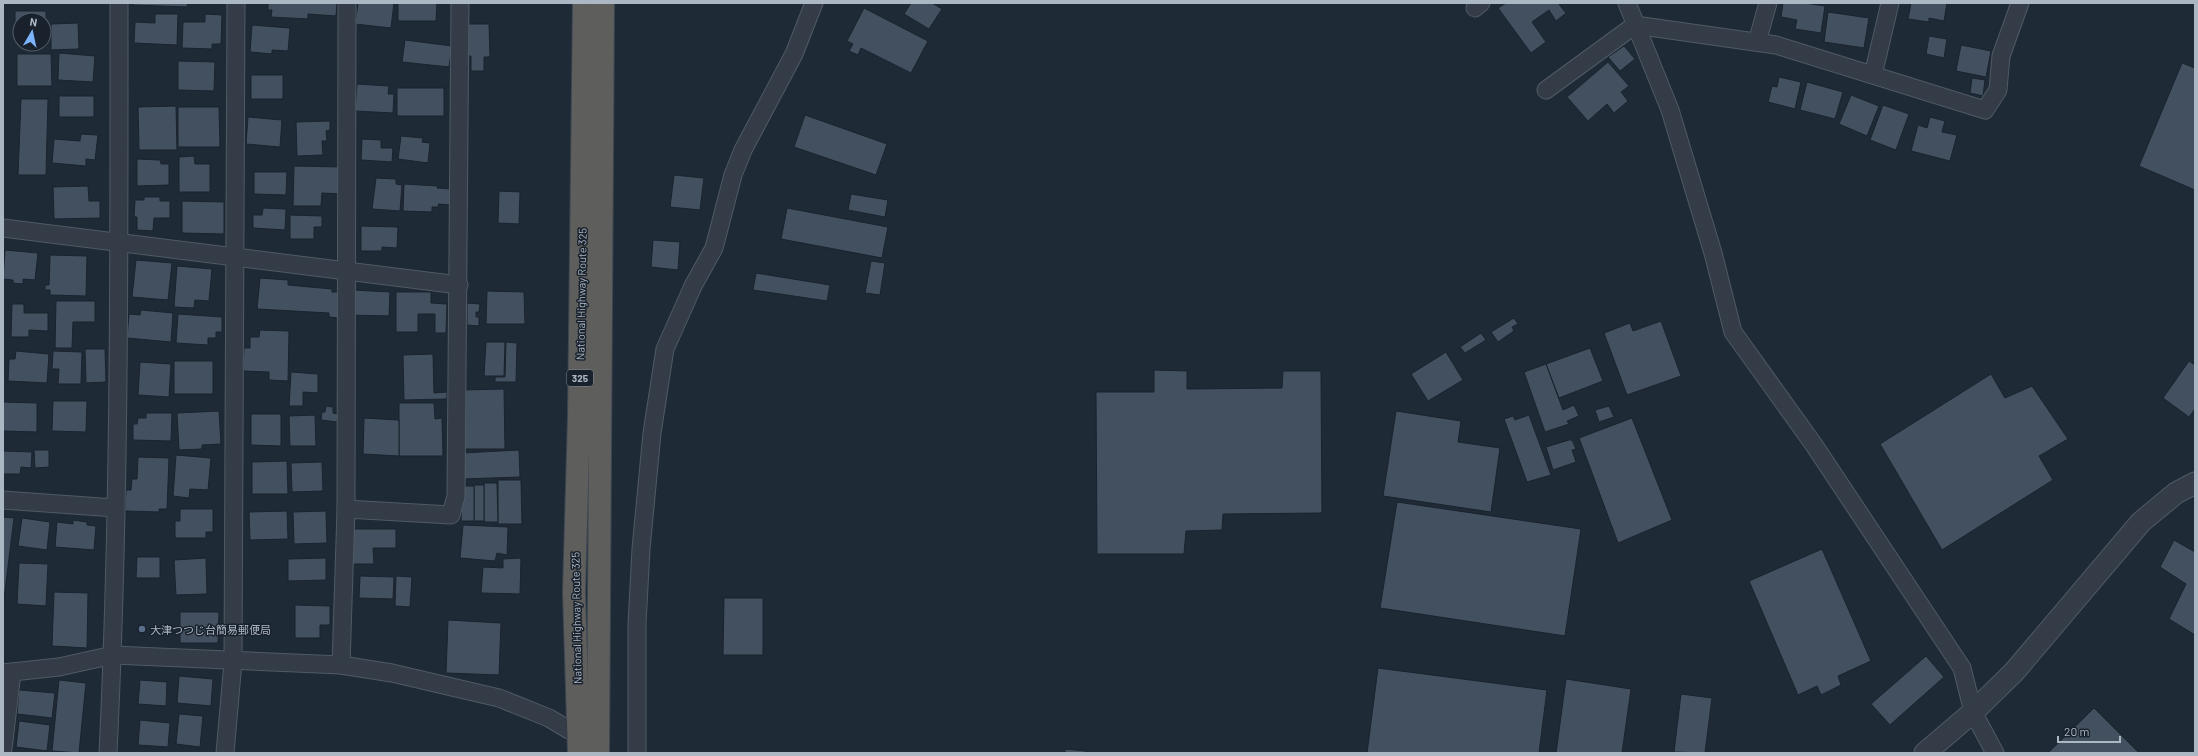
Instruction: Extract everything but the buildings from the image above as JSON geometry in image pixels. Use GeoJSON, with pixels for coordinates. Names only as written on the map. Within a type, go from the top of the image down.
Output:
{"type":"FeatureCollection","features":[{"type":"Feature","properties":{"kind":"highway","name":"National Highway Route 325"},"geometry":{"type":"LineString","coordinates":[[585,752],[595,3]]}},
{"type":"Feature","properties":{"kind":"street"},"geometry":{"type":"LineString","coordinates":[[108,753],[112,656],[119,242],[119,3]]}},
{"type":"Feature","properties":{"kind":"street"},"geometry":{"type":"LineString","coordinates":[[225,753],[232,662],[236,3]]}},
{"type":"Feature","properties":{"kind":"street"},"geometry":{"type":"LineString","coordinates":[[342,666],[346,509],[347,3]]}},
{"type":"Feature","properties":{"kind":"street"},"geometry":{"type":"LineString","coordinates":[[346,509],[451,514],[456,496],[459,285],[460,3]]}},
{"type":"Feature","properties":{"kind":"street"},"geometry":{"type":"LineString","coordinates":[[637,753],[637,624],[641,549],[652,433],[665,349],[693,286],[714,248],[734,175],[743,150],[794,54],[814,3]]}},
{"type":"Feature","properties":{"kind":"street"},"geometry":{"type":"LineString","coordinates":[[1627,3],[1670,110],[1713,253],[1733,332],[1818,452],[1962,668],[1973,712],[1995,753]]}},
{"type":"Feature","properties":{"kind":"street"},"geometry":{"type":"LineString","coordinates":[[1757,42],[1768,3]]}},
{"type":"Feature","properties":{"kind":"street"},"geometry":{"type":"LineString","coordinates":[[1873,75],[1890,3]]}},
{"type":"Feature","properties":{"kind":"street"},"geometry":{"type":"LineString","coordinates":[[1546,90],[1635,25],[1776,45],[1985,110],[1998,90],[2001,56],[2020,3]]}},
{"type":"Feature","properties":{"kind":"street"},"geometry":{"type":"LineString","coordinates":[[3,228],[459,285]]}},
{"type":"Feature","properties":{"kind":"street"},"geometry":{"type":"LineString","coordinates":[[1925,753],[1973,712],[2014,672],[2141,522],[2176,494],[2195,483]]}},
{"type":"Feature","properties":{"kind":"street"},"geometry":{"type":"LineString","coordinates":[[3,500],[115,508]]}},
{"type":"Feature","properties":{"kind":"street"},"geometry":{"type":"LineString","coordinates":[[3,749],[7,673],[59,667],[112,656],[342,666],[392,673],[499,698],[550,718],[569,730],[585,752]]}},
{"type":"Feature","properties":{"kind":"place","name":"大津つつじ台簡易郵便局"},"geometry":{"type":"Point","coordinates":[142,629]}}]}
